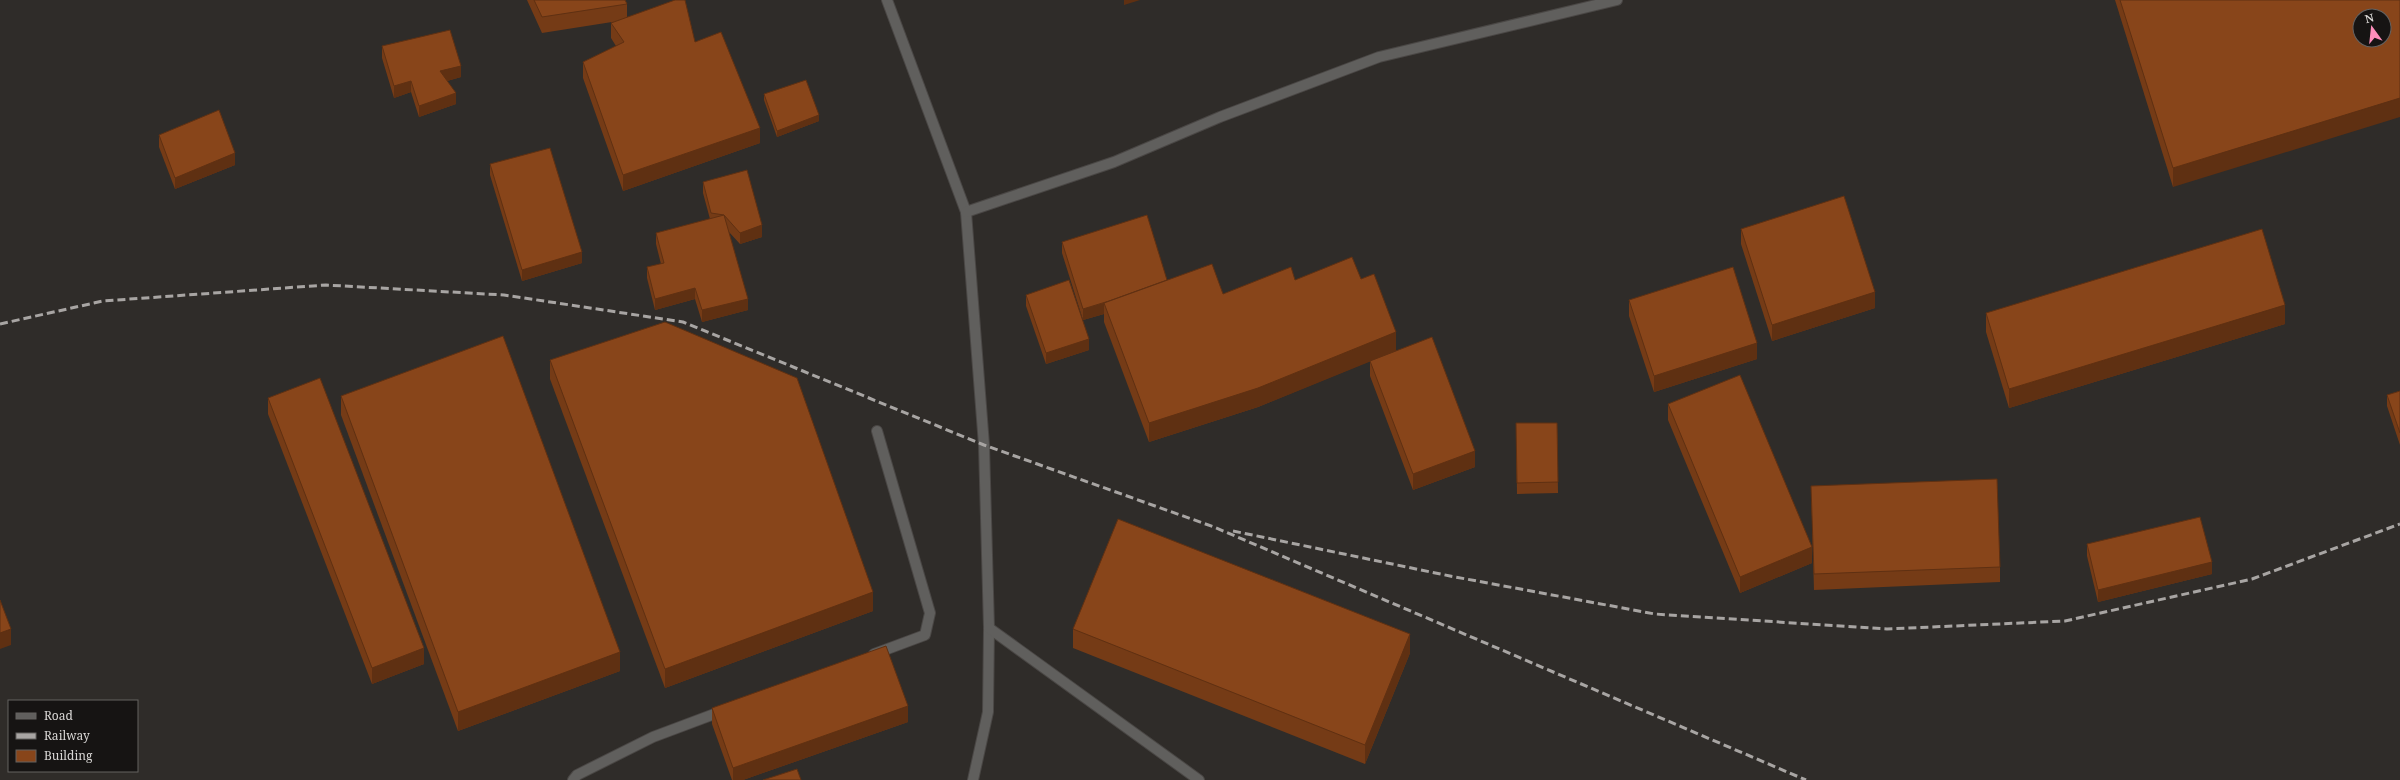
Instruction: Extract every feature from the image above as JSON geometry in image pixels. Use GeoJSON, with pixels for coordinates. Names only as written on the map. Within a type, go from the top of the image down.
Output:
{"type":"FeatureCollection","features":[{"type":"Feature","properties":{"kind":"street"},"geometry":{"type":"LineString","coordinates":[[887,0],[966,212],[984,445],[989,628],[988,712],[973,780]]}},
{"type":"Feature","properties":{"kind":"street"},"geometry":{"type":"LineString","coordinates":[[966,212],[1114,162],[1220,117],[1379,57],[1617,0]]}},
{"type":"Feature","properties":{"kind":"street"},"geometry":{"type":"LineString","coordinates":[[866,657],[925,635],[930,613],[876,431]]}},
{"type":"Feature","properties":{"kind":"street"},"geometry":{"type":"LineString","coordinates":[[989,628],[1199,780]]}},
{"type":"Feature","properties":{"kind":"street"},"geometry":{"type":"LineString","coordinates":[[573,780],[577,775],[653,737],[734,707]]}},
{"type":"Feature","properties":{"kind":"building"},"geometry":{"type":"Polygon","coordinates":[[[534,0],[625,0],[627,4],[542,17],[534,0]]]}},
{"type":"Feature","properties":{"kind":"building"},"geometry":{"type":"Polygon","coordinates":[[[675,0],[685,0],[695,42],[721,32],[760,128],[623,175],[583,62],[624,42],[611,23],[675,0]]]}},
{"type":"Feature","properties":{"kind":"building"},"geometry":{"type":"Polygon","coordinates":[[[2120,0],[2400,0],[2400,98],[2173,168],[2120,0]]]}},
{"type":"Feature","properties":{"kind":"building"},"geometry":{"type":"Polygon","coordinates":[[[450,30],[461,66],[440,71],[456,93],[419,106],[411,81],[394,86],[382,46],[450,30]]]}},
{"type":"Feature","properties":{"kind":"building"},"geometry":{"type":"Polygon","coordinates":[[[806,80],[819,115],[777,131],[764,94],[806,80]]]}},
{"type":"Feature","properties":{"kind":"building"},"geometry":{"type":"Polygon","coordinates":[[[219,110],[235,153],[175,178],[159,135],[219,110]]]}},
{"type":"Feature","properties":{"kind":"building"},"geometry":{"type":"Polygon","coordinates":[[[550,148],[582,252],[522,270],[490,164],[550,148]]]}},
{"type":"Feature","properties":{"kind":"building"},"geometry":{"type":"Polygon","coordinates":[[[747,170],[762,225],[740,233],[724,215],[711,213],[703,182],[747,170]]]}},
{"type":"Feature","properties":{"kind":"building"},"geometry":{"type":"Polygon","coordinates":[[[1844,196],[1875,292],[1772,325],[1741,229],[1844,196]]]}},
{"type":"Feature","properties":{"kind":"building"},"geometry":{"type":"Polygon","coordinates":[[[724,215],[748,299],[702,310],[695,288],[655,299],[647,267],[664,263],[656,233],[724,215]]]}},
{"type":"Feature","properties":{"kind":"building"},"geometry":{"type":"Polygon","coordinates":[[[1147,215],[1167,280],[1083,309],[1062,242],[1147,215]]]}},
{"type":"Feature","properties":{"kind":"building"},"geometry":{"type":"Polygon","coordinates":[[[2262,229],[2285,305],[2009,389],[1986,313],[2262,229]]]}},
{"type":"Feature","properties":{"kind":"building"},"geometry":{"type":"Polygon","coordinates":[[[1352,257],[1361,279],[1374,274],[1396,332],[1258,388],[1149,423],[1104,303],[1212,264],[1223,294],[1291,267],[1295,280],[1352,257]]]}},
{"type":"Feature","properties":{"kind":"building"},"geometry":{"type":"Polygon","coordinates":[[[1733,267],[1757,343],[1654,376],[1629,300],[1733,267]]]}},
{"type":"Feature","properties":{"kind":"building"},"geometry":{"type":"Polygon","coordinates":[[[1069,280],[1089,339],[1046,353],[1026,295],[1069,280]]]}},
{"type":"Feature","properties":{"kind":"building"},"geometry":{"type":"Polygon","coordinates":[[[665,322],[797,378],[873,592],[665,669],[550,360],[665,322]]]}},
{"type":"Feature","properties":{"kind":"building"},"geometry":{"type":"Polygon","coordinates":[[[503,336],[620,652],[458,712],[341,396],[503,336]]]}},
{"type":"Feature","properties":{"kind":"building"},"geometry":{"type":"Polygon","coordinates":[[[1432,337],[1475,451],[1413,474],[1370,361],[1432,337]]]}},
{"type":"Feature","properties":{"kind":"building"},"geometry":{"type":"Polygon","coordinates":[[[1740,375],[1812,547],[1740,577],[1668,404],[1740,375]]]}},
{"type":"Feature","properties":{"kind":"building"},"geometry":{"type":"Polygon","coordinates":[[[320,378],[424,648],[372,668],[268,398],[320,378]]]}},
{"type":"Feature","properties":{"kind":"building"},"geometry":{"type":"Polygon","coordinates":[[[2400,391],[2400,433],[2387,395],[2400,391]]]}},
{"type":"Feature","properties":{"kind":"building"},"geometry":{"type":"Polygon","coordinates":[[[1516,423],[1557,423],[1558,482],[1517,483],[1516,423]]]}},
{"type":"Feature","properties":{"kind":"building"},"geometry":{"type":"Polygon","coordinates":[[[1997,479],[2000,567],[1814,574],[1811,486],[1997,479]]]}},
{"type":"Feature","properties":{"kind":"building"},"geometry":{"type":"Polygon","coordinates":[[[2200,517],[2212,562],[2098,590],[2087,544],[2200,517]]]}},
{"type":"Feature","properties":{"kind":"building"},"geometry":{"type":"Polygon","coordinates":[[[1118,519],[1410,634],[1365,745],[1073,629],[1118,519]]]}},
{"type":"Feature","properties":{"kind":"building"},"geometry":{"type":"Polygon","coordinates":[[[0,600],[11,629],[0,633],[0,600]]]}},
{"type":"Feature","properties":{"kind":"building"},"geometry":{"type":"Polygon","coordinates":[[[886,646],[908,706],[733,768],[712,708],[886,646]]]}},
{"type":"Feature","properties":{"kind":"building"},"geometry":{"type":"Polygon","coordinates":[[[797,769],[801,780],[763,780],[797,769]]]}},
{"type":"Feature","properties":{"kind":"railway"},"geometry":{"type":"LineString","coordinates":[[0,324],[103,301],[326,285],[504,295],[683,322],[984,445],[1214,527],[1806,780]]}},
{"type":"Feature","properties":{"kind":"railway"},"geometry":{"type":"LineString","coordinates":[[1233,531],[1450,576],[1655,614],[1887,629],[2065,621],[2252,579],[2400,524]]}}]}
